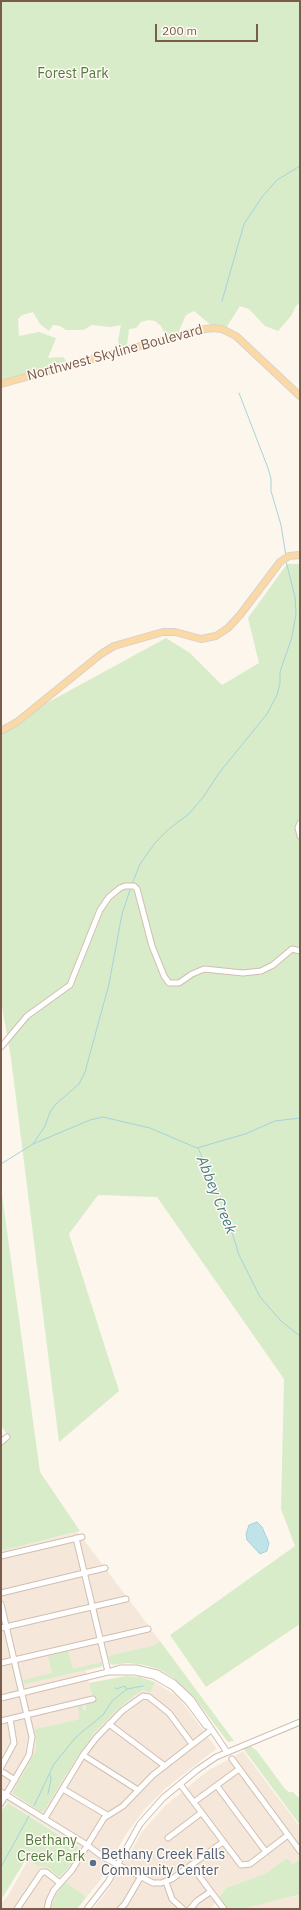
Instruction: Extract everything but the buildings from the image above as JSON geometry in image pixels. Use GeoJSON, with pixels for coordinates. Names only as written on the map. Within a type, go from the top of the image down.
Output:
{"type":"FeatureCollection","features":[{"type":"Feature","properties":{"kind":"main road","name":"Northwest Skyline Boulevard"},"geometry":{"type":"LineString","coordinates":[[1,384],[191,332],[213,328],[236,336],[300,396]]}},
{"type":"Feature","properties":{"kind":"main road"},"geometry":{"type":"LineString","coordinates":[[1,731],[17,722],[101,654],[114,646],[166,631],[194,639],[216,636],[228,628],[240,615],[280,562],[289,556],[300,555]]}},
{"type":"Feature","properties":{"kind":"street"},"geometry":{"type":"LineString","coordinates":[[300,823],[298,828],[300,836]]}},
{"type":"Feature","properties":{"kind":"street"},"geometry":{"type":"LineString","coordinates":[[1,1047],[27,1016],[70,985],[100,910],[109,897],[125,886],[134,886],[137,889],[152,946],[164,976],[169,984],[179,983],[192,974],[204,970],[243,973],[261,971],[273,965],[292,949],[300,951]]}},
{"type":"Feature","properties":{"kind":"street"},"geometry":{"type":"LineString","coordinates":[[1,1442],[7,1437]]}},
{"type":"Feature","properties":{"kind":"street"},"geometry":{"type":"LineString","coordinates":[[1,1556],[79,1537],[85,1573],[108,1672]]}},
{"type":"Feature","properties":{"kind":"street"},"geometry":{"type":"LineString","coordinates":[[1,1593],[105,1568]]}},
{"type":"Feature","properties":{"kind":"street"},"geometry":{"type":"LineString","coordinates":[[4,1628],[126,1599]]}},
{"type":"Feature","properties":{"kind":"street"},"geometry":{"type":"LineString","coordinates":[[1,1604],[4,1628],[15,1660],[28,1715],[32,1744],[27,1760],[15,1780],[3,1794],[1,1803]]}},
{"type":"Feature","properties":{"kind":"street"},"geometry":{"type":"LineString","coordinates":[[1,1663],[148,1629]]}},
{"type":"Feature","properties":{"kind":"street"},"geometry":{"type":"LineString","coordinates":[[1,1698],[120,1668],[136,1668],[152,1671],[166,1678],[187,1695],[209,1724],[210,1729],[227,1752]]}},
{"type":"Feature","properties":{"kind":"street"},"geometry":{"type":"LineString","coordinates":[[45,1818],[84,1755],[109,1724],[122,1711],[141,1697],[146,1695],[169,1713],[192,1744]]}},
{"type":"Feature","properties":{"kind":"street"},"geometry":{"type":"LineString","coordinates":[[1,1721],[93,1699]]}},
{"type":"Feature","properties":{"kind":"street"},"geometry":{"type":"LineString","coordinates":[[1,1768],[14,1743],[10,1719]]}},
{"type":"Feature","properties":{"kind":"street"},"geometry":{"type":"LineString","coordinates":[[87,1909],[108,1882],[143,1820],[159,1802],[204,1765],[227,1752],[300,1722]]}},
{"type":"Feature","properties":{"kind":"street"},"geometry":{"type":"LineString","coordinates":[[109,1724],[165,1766]]}},
{"type":"Feature","properties":{"kind":"street"},"geometry":{"type":"LineString","coordinates":[[47,1909],[51,1896],[60,1883],[71,1872],[87,1844],[107,1815],[123,1806],[138,1790],[165,1766],[210,1729]]}},
{"type":"Feature","properties":{"kind":"street"},"geometry":{"type":"LineString","coordinates":[[84,1755],[138,1790]]}},
{"type":"Feature","properties":{"kind":"street"},"geometry":{"type":"LineString","coordinates":[[232,1759],[300,1851]]}},
{"type":"Feature","properties":{"kind":"street"},"geometry":{"type":"LineString","coordinates":[[194,1802],[240,1769]]}},
{"type":"Feature","properties":{"kind":"street"},"geometry":{"type":"LineString","coordinates":[[1,1771],[15,1780]]}},
{"type":"Feature","properties":{"kind":"street"},"geometry":{"type":"LineString","coordinates":[[180,1784],[223,1842],[238,1861],[244,1866],[250,1864],[288,1836]]}},
{"type":"Feature","properties":{"kind":"street"},"geometry":{"type":"LineString","coordinates":[[217,1786],[266,1852]]}},
{"type":"Feature","properties":{"kind":"street"},"geometry":{"type":"LineString","coordinates":[[63,1789],[107,1815]]}},
{"type":"Feature","properties":{"kind":"street"},"geometry":{"type":"LineString","coordinates":[[3,1794],[87,1844],[103,1858],[140,1878],[153,1883],[166,1882],[223,1842]]}},
{"type":"Feature","properties":{"kind":"street"},"geometry":{"type":"LineString","coordinates":[[168,1838],[201,1813]]}},
{"type":"Feature","properties":{"kind":"street"},"geometry":{"type":"LineString","coordinates":[[192,1865],[210,1892],[224,1909]]}},
{"type":"Feature","properties":{"kind":"street"},"geometry":{"type":"LineString","coordinates":[[17,1909],[40,1872],[46,1872],[60,1883]]}},
{"type":"Feature","properties":{"kind":"street"},"geometry":{"type":"LineString","coordinates":[[120,1909],[125,1904],[140,1878]]}},
{"type":"Feature","properties":{"kind":"street"},"geometry":{"type":"LineString","coordinates":[[166,1882],[172,1899],[183,1909]]}},
{"type":"Feature","properties":{"kind":"street"},"geometry":{"type":"LineString","coordinates":[[190,1909],[197,1901],[210,1892]]}},
{"type":"Feature","properties":{"kind":"shaded area"},"geometry":{"type":"Polygon","coordinates":[[[78,1532],[160,1641],[155,1645],[101,1658],[102,1667],[86,1671],[93,1700],[86,1705],[87,1710],[84,1711],[83,1707],[80,1719],[35,1729],[35,1752],[13,1795],[41,1812],[44,1811],[94,1733],[116,1711],[139,1692],[144,1690],[150,1692],[155,1682],[178,1697],[216,1749],[166,1788],[144,1810],[125,1836],[101,1879],[77,1909],[1,1909],[1,1904],[9,1894],[28,1860],[38,1866],[45,1866],[57,1877],[59,1877],[66,1870],[80,1847],[9,1803],[6,1803],[1,1811],[1,1551],[78,1532]]]}},
{"type":"Feature","properties":{"kind":"shaded area"},"geometry":{"type":"Polygon","coordinates":[[[243,1751],[300,1827],[300,1859],[293,1864],[287,1858],[266,1873],[226,1888],[211,1909],[93,1909],[108,1890],[142,1832],[165,1806],[206,1772],[243,1751]]]}},
{"type":"Feature","properties":{"kind":"shaded area"},"geometry":{"type":"Polygon","coordinates":[[[300,1895],[300,1909],[241,1909],[241,1908],[300,1895]]]}},
{"type":"Feature","properties":{"kind":"green space","name":"Forest Park"},"geometry":{"type":"Polygon","coordinates":[[[1,1],[300,1],[300,302],[296,306],[291,316],[278,331],[265,326],[249,309],[240,306],[226,328],[211,325],[194,311],[186,315],[179,331],[165,334],[161,326],[155,321],[149,320],[141,322],[136,328],[129,329],[127,346],[119,347],[118,341],[121,325],[110,327],[92,325],[83,330],[66,330],[60,326],[53,325],[49,331],[40,324],[33,312],[22,315],[18,319],[19,336],[39,332],[56,338],[48,358],[63,357],[67,362],[1,381],[1,1]]]}},
{"type":"Feature","properties":{"kind":"green space"},"geometry":{"type":"Polygon","coordinates":[[[287,564],[300,564],[300,1624],[206,1687],[170,1635],[295,1546],[281,1509],[284,1379],[157,1197],[98,1195],[69,1234],[119,1391],[59,1442],[11,1058],[1,1001],[1,728],[166,638],[190,653],[222,685],[259,663],[248,618],[287,564]]]}},
{"type":"Feature","properties":{"kind":"green space"},"geometry":{"type":"Polygon","coordinates":[[[1,1187],[40,1472],[80,1531],[1,1551],[1,1441],[8,1436],[1,1425],[1,1187]]]}},
{"type":"Feature","properties":{"kind":"green space"},"geometry":{"type":"Polygon","coordinates":[[[160,1641],[234,1741],[228,1742],[193,1696],[172,1677],[158,1669],[144,1665],[128,1663],[112,1665],[110,1663],[108,1656],[155,1645],[160,1641]]]}},
{"type":"Feature","properties":{"kind":"green space"},"geometry":{"type":"Polygon","coordinates":[[[68,1651],[73,1669],[102,1662],[102,1666],[25,1684],[23,1680],[52,1673],[48,1656],[68,1651]]]}},
{"type":"Feature","properties":{"kind":"green space"},"geometry":{"type":"Polygon","coordinates":[[[126,1676],[140,1677],[155,1682],[150,1693],[144,1690],[139,1692],[116,1711],[94,1733],[44,1811],[41,1812],[13,1794],[35,1752],[35,1729],[80,1719],[77,1704],[82,1706],[84,1711],[86,1710],[86,1703],[93,1700],[89,1683],[126,1676]]]}},
{"type":"Feature","properties":{"kind":"green space"},"geometry":{"type":"Polygon","coordinates":[[[249,1745],[257,1751],[285,1789],[289,1792],[293,1792],[300,1799],[300,1825],[245,1751],[243,1747],[249,1745]]]}},
{"type":"Feature","properties":{"kind":"green space","name":"Bethany Creek Park"},"geometry":{"type":"Polygon","coordinates":[[[8,1803],[80,1848],[68,1868],[59,1877],[45,1866],[38,1866],[28,1860],[28,1856],[1,1900],[1,1811],[8,1803]]]}},
{"type":"Feature","properties":{"kind":"green space"},"geometry":{"type":"Polygon","coordinates":[[[287,1858],[293,1864],[300,1859],[300,1900],[298,1895],[241,1909],[228,1909],[219,1898],[226,1888],[266,1873],[287,1858]]]}},
{"type":"Feature","properties":{"kind":"green space"},"geometry":{"type":"Polygon","coordinates":[[[65,1882],[86,1897],[77,1909],[50,1909],[57,1893],[65,1882]]]}},
{"type":"Feature","properties":{"kind":"water"},"geometry":{"type":"Polygon","coordinates":[[[257,1522],[262,1527],[269,1543],[267,1551],[260,1554],[247,1540],[246,1534],[249,1525],[257,1522]]]}},
{"type":"Feature","properties":{"kind":"waterway"},"geometry":{"type":"LineString","coordinates":[[222,301],[244,224],[262,197],[277,180],[300,166]]}},
{"type":"Feature","properties":{"kind":"waterway"},"geometry":{"type":"LineString","coordinates":[[239,393],[268,468],[271,479],[271,491],[281,525],[286,556]]}},
{"type":"Feature","properties":{"kind":"waterway"},"geometry":{"type":"LineString","coordinates":[[132,884],[140,864],[155,843],[170,828],[189,814],[204,796],[219,773],[267,714],[277,695],[280,683],[280,672],[292,637],[296,614],[295,597],[286,561]]}},
{"type":"Feature","properties":{"kind":"waterway"},"geometry":{"type":"LineString","coordinates":[[33,1144],[45,1126],[50,1112],[56,1104],[79,1084],[85,1072],[109,984],[122,914],[131,887]]}},
{"type":"Feature","properties":{"kind":"waterway","name":"Abbey Creek"},"geometry":{"type":"LineString","coordinates":[[1,1164],[33,1144],[90,1120],[103,1117],[150,1128],[197,1148],[245,1134],[275,1121],[300,1118]]}},
{"type":"Feature","properties":{"kind":"waterway","name":"Abbey Creek"},"geometry":{"type":"LineString","coordinates":[[198,1148],[222,1200],[239,1255],[260,1297],[281,1321],[300,1336]]}},
{"type":"Feature","properties":{"kind":"waterway"},"geometry":{"type":"LineString","coordinates":[[115,1688],[117,1689],[124,1686],[126,1689]]}},
{"type":"Feature","properties":{"kind":"waterway"},"geometry":{"type":"LineString","coordinates":[[34,1806],[54,1764],[76,1737],[103,1715],[112,1701],[127,1689],[143,1686]]}},
{"type":"Feature","properties":{"kind":"waterway"},"geometry":{"type":"LineString","coordinates":[[48,1794],[51,1779],[50,1774]]}},
{"type":"Feature","properties":{"kind":"waterway"},"geometry":{"type":"LineString","coordinates":[[1,1867],[29,1816]]}},
{"type":"Feature","properties":{"kind":"place","name":"Bethany Creek Falls Community Center"},"geometry":{"type":"Point","coordinates":[93,1863]}}]}
